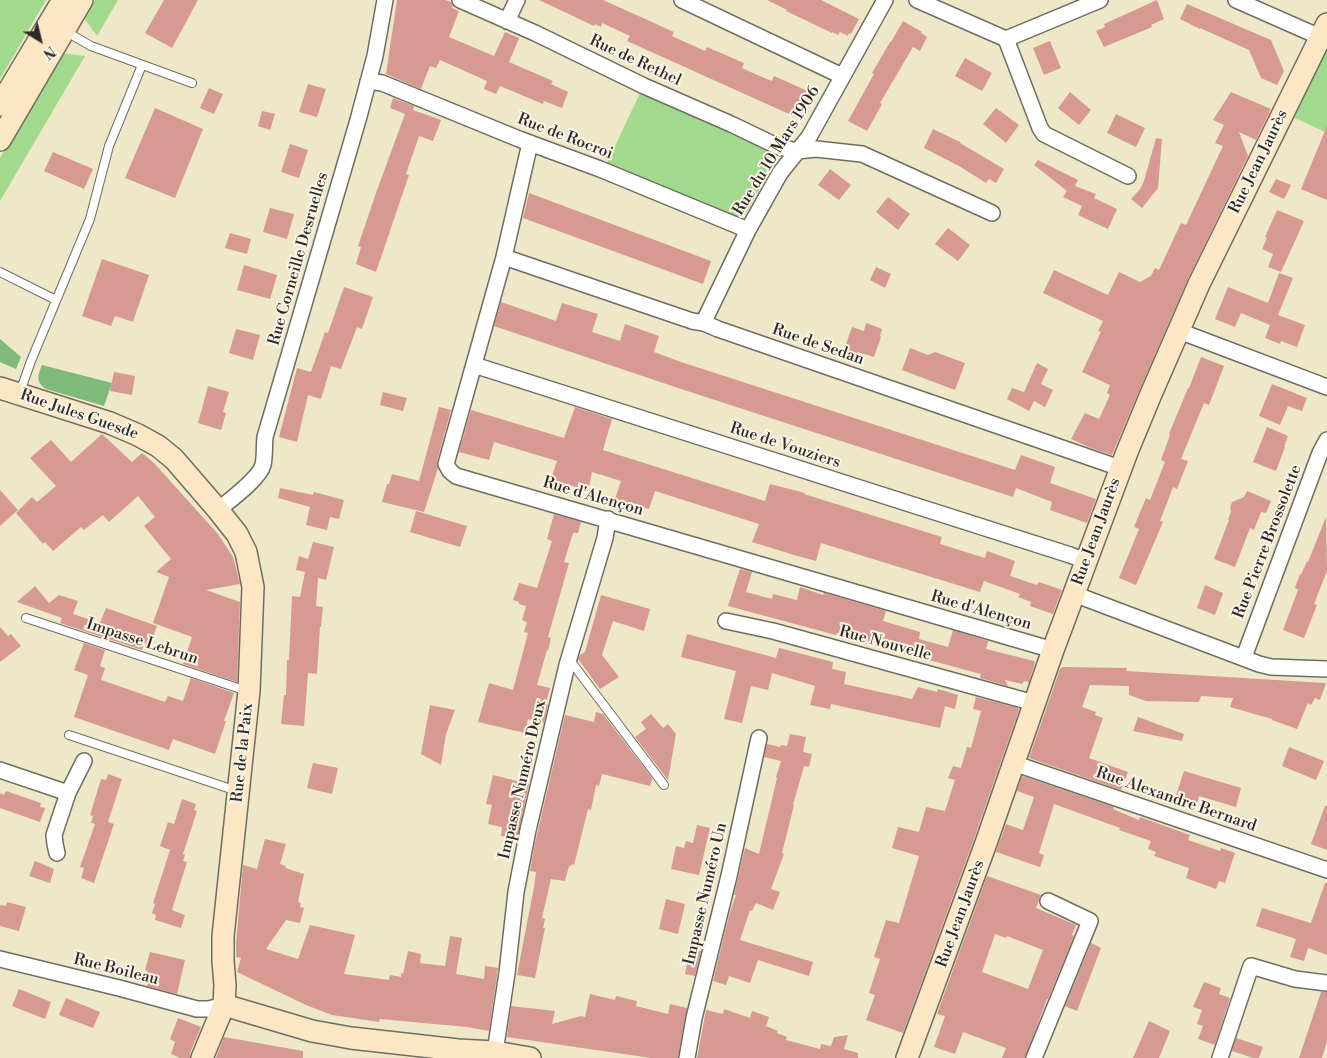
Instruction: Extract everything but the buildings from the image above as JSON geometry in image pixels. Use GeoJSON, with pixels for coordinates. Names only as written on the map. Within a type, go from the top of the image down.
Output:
{"type":"FeatureCollection","features":[{"type":"Feature","properties":{"kind":"street"},"geometry":{"type":"LineString","coordinates":[[0,140],[57,27],[63,0]]}},
{"type":"Feature","properties":{"kind":"street"},"geometry":{"type":"LineString","coordinates":[[0,105],[57,27],[82,0]]}},
{"type":"Feature","properties":{"kind":"street","name":"Rue Corneille Desruelles"},"geometry":{"type":"LineString","coordinates":[[218,510],[255,478],[263,464],[265,436],[375,56],[385,0]]}},
{"type":"Feature","properties":{"kind":"street","name":"Rue de Rethel"},"geometry":{"type":"LineString","coordinates":[[460,0],[535,33],[779,148],[796,151],[816,149],[862,154],[992,213]]}},
{"type":"Feature","properties":{"kind":"street"},"geometry":{"type":"LineString","coordinates":[[507,21],[517,0]]}},
{"type":"Feature","properties":{"kind":"street"},"geometry":{"type":"LineString","coordinates":[[682,0],[842,76]]}},
{"type":"Feature","properties":{"kind":"street","name":"Rue du 10 Mars 1906"},"geometry":{"type":"LineString","coordinates":[[704,323],[748,230],[780,174],[796,151],[809,137],[885,0]]}},
{"type":"Feature","properties":{"kind":"street"},"geometry":{"type":"LineString","coordinates":[[917,0],[1006,39],[1044,134],[1128,176]]}},
{"type":"Feature","properties":{"kind":"street"},"geometry":{"type":"LineString","coordinates":[[1006,39],[1100,0]]}},
{"type":"Feature","properties":{"kind":"street"},"geometry":{"type":"LineString","coordinates":[[1236,0],[1324,30]]}},
{"type":"Feature","properties":{"kind":"street","name":"Rue Jean Jaurès"},"geometry":{"type":"LineString","coordinates":[[907,1058],[983,852],[1034,703],[1120,468],[1199,284],[1324,30]]}},
{"type":"Feature","properties":{"kind":"street","name":"Rue de Rocroi"},"geometry":{"type":"LineString","coordinates":[[368,81],[382,83],[748,230]]}},
{"type":"Feature","properties":{"kind":"street","name":"Rue d'Alençon"},"geometry":{"type":"LineString","coordinates":[[530,143],[504,257],[446,464],[450,471],[456,476],[1053,650]]}},
{"type":"Feature","properties":{"kind":"street","name":"Rue de Sedan"},"geometry":{"type":"LineString","coordinates":[[504,257],[692,321],[704,323],[718,330],[1120,468]]}},
{"type":"Feature","properties":{"kind":"street"},"geometry":{"type":"LineString","coordinates":[[1179,331],[1327,387]]}},
{"type":"Feature","properties":{"kind":"street","name":"Rue de Vouziers"},"geometry":{"type":"LineString","coordinates":[[474,366],[1086,561]]}},
{"type":"Feature","properties":{"kind":"street","name":"Rue Jules Guesde"},"geometry":{"type":"LineString","coordinates":[[10,391],[110,423],[138,434],[152,442],[174,459],[218,510]]}},
{"type":"Feature","properties":{"kind":"street","name":"Rue Pierre Brossolette"},"geometry":{"type":"LineString","coordinates":[[1244,657],[1320,453],[1327,440]]}},
{"type":"Feature","properties":{"kind":"street","name":"Rue de la Paix"},"geometry":{"type":"LineString","coordinates":[[218,510],[237,534],[246,552],[254,587],[249,692],[224,936],[224,1005]]}},
{"type":"Feature","properties":{"kind":"street","name":"Impasse Numéro Deux"},"geometry":{"type":"LineString","coordinates":[[495,1052],[516,892],[530,821],[569,659],[606,538],[608,519]]}},
{"type":"Feature","properties":{"kind":"street"},"geometry":{"type":"LineString","coordinates":[[1074,594],[1260,664],[1272,667],[1327,669]]}},
{"type":"Feature","properties":{"kind":"street","name":"Rue Nouvelle"},"geometry":{"type":"LineString","coordinates":[[726,621],[772,631],[1034,703]]}},
{"type":"Feature","properties":{"kind":"street","name":"Impasse Numéro Un"},"geometry":{"type":"LineString","coordinates":[[687,1058],[694,1018],[729,876],[759,738]]}},
{"type":"Feature","properties":{"kind":"street"},"geometry":{"type":"LineString","coordinates":[[57,853],[54,835],[68,793],[84,761]]}},
{"type":"Feature","properties":{"kind":"street","name":"Rue Alexandre Bernard"},"geometry":{"type":"LineString","coordinates":[[1013,763],[1327,870]]}},
{"type":"Feature","properties":{"kind":"street"},"geometry":{"type":"LineString","coordinates":[[0,770],[68,793]]}},
{"type":"Feature","properties":{"kind":"street"},"geometry":{"type":"LineString","coordinates":[[1034,1058],[1090,921],[1048,901]]}},
{"type":"Feature","properties":{"kind":"street","name":"Rue Boileau"},"geometry":{"type":"LineString","coordinates":[[0,959],[119,988],[197,1010],[224,1005]]}},
{"type":"Feature","properties":{"kind":"street"},"geometry":{"type":"LineString","coordinates":[[1220,1058],[1251,966],[1295,978],[1327,983]]}},
{"type":"Feature","properties":{"kind":"street"},"geometry":{"type":"LineString","coordinates":[[202,1058],[224,1005],[312,1031],[458,1050],[495,1052],[530,1058]]}},
{"type":"Feature","properties":{"kind":"lane"},"geometry":{"type":"LineString","coordinates":[[57,27],[91,46],[192,83]]}},
{"type":"Feature","properties":{"kind":"lane"},"geometry":{"type":"LineString","coordinates":[[10,391],[31,361],[90,219],[109,146],[142,65]]}},
{"type":"Feature","properties":{"kind":"lane"},"geometry":{"type":"LineString","coordinates":[[0,272],[56,300]]}},
{"type":"Feature","properties":{"kind":"lane","name":"Impasse Lebrun"},"geometry":{"type":"LineString","coordinates":[[26,618],[249,692]]}},
{"type":"Feature","properties":{"kind":"lane"},"geometry":{"type":"LineString","coordinates":[[569,659],[664,785]]}},
{"type":"Feature","properties":{"kind":"lane"},"geometry":{"type":"LineString","coordinates":[[69,735],[239,792]]}},
{"type":"Feature","properties":{"kind":"green space"},"geometry":{"type":"Polygon","coordinates":[[[0,0],[46,0],[0,79],[0,0]]]}},
{"type":"Feature","properties":{"kind":"green space"},"geometry":{"type":"Polygon","coordinates":[[[95,0],[118,0],[97,36],[84,18],[95,0]]]}},
{"type":"Feature","properties":{"kind":"green space"},"geometry":{"type":"Polygon","coordinates":[[[1327,51],[1327,133],[1293,117],[1327,51]]]}},
{"type":"Feature","properties":{"kind":"green space"},"geometry":{"type":"Polygon","coordinates":[[[62,53],[85,56],[0,201],[0,158],[62,53]]]}},
{"type":"Feature","properties":{"kind":"green space"},"geometry":{"type":"Polygon","coordinates":[[[641,91],[771,148],[776,154],[775,162],[746,213],[734,217],[607,163],[641,91]]]}},
{"type":"Feature","properties":{"kind":"green space"},"geometry":{"type":"Polygon","coordinates":[[[0,339],[21,357],[16,369],[0,362],[0,339]]]}},
{"type":"Feature","properties":{"kind":"green space"},"geometry":{"type":"Polygon","coordinates":[[[42,365],[112,383],[104,406],[46,389],[39,381],[42,365]]]}}]}
